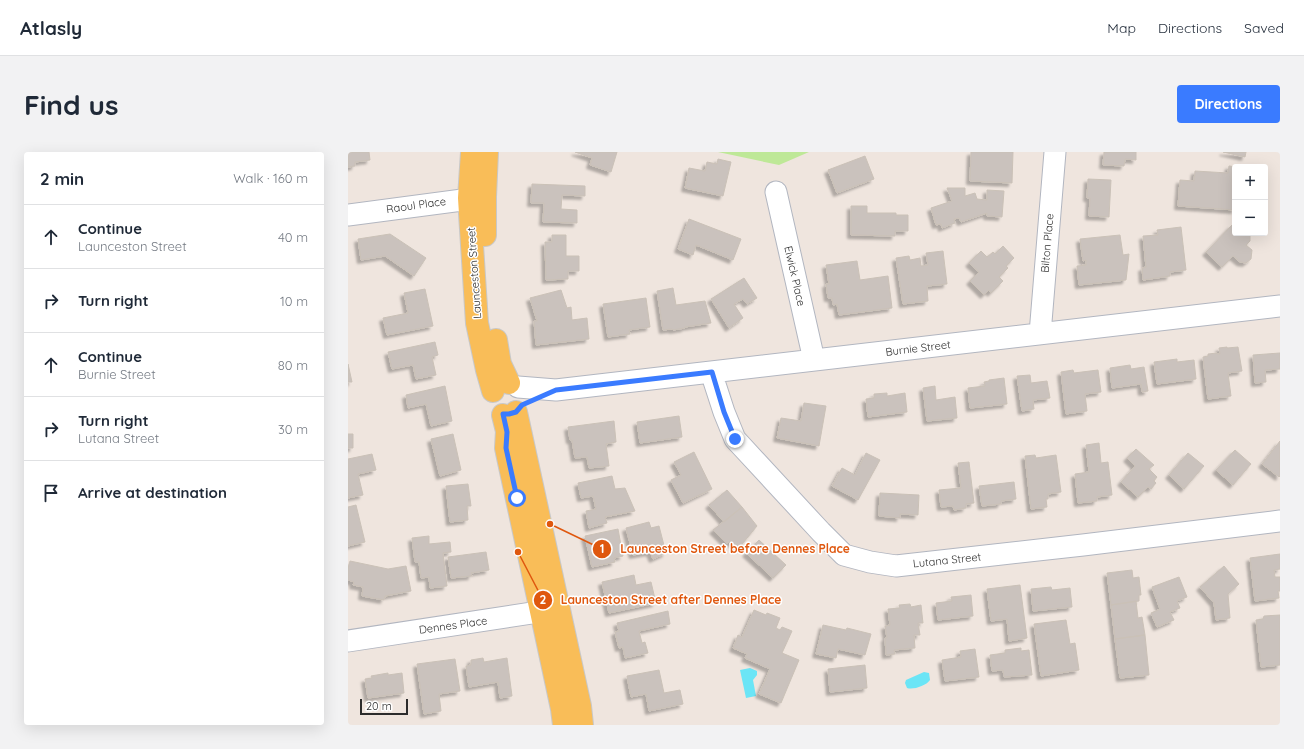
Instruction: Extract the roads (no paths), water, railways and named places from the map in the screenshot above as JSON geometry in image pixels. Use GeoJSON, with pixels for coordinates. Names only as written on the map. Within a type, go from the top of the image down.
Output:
{"type":"FeatureCollection","features":[{"type":"Feature","properties":{"kind":"main road","name":"Launceston Street"},"geometry":{"type":"LineString","coordinates":[[472,152],[491,318],[500,364],[510,399],[570,718]]}},
{"type":"Feature","properties":{"kind":"main road","name":"Launceston Street"},"geometry":{"type":"LineString","coordinates":[[477,198],[487,152]]}},
{"type":"Feature","properties":{"kind":"main road"},"geometry":{"type":"LineString","coordinates":[[570,718],[595,725]]}},
{"type":"Feature","properties":{"kind":"street","name":"Bilton Place"},"geometry":{"type":"LineString","coordinates":[[1040,334],[1055,152]]}},
{"type":"Feature","properties":{"kind":"street","name":"Elwick Place"},"geometry":{"type":"LineString","coordinates":[[776,192],[814,360]]}},
{"type":"Feature","properties":{"kind":"street","name":"Raoul Place"},"geometry":{"type":"LineString","coordinates":[[348,215],[477,198]]}},
{"type":"Feature","properties":{"kind":"street","name":"Burnie Street"},"geometry":{"type":"LineString","coordinates":[[510,399],[556,390],[1280,306]]}},
{"type":"Feature","properties":{"kind":"street","name":"Lutana Street"},"geometry":{"type":"LineString","coordinates":[[712,372],[724,412],[735,439],[844,555],[870,562],[896,566],[1280,521]]}},
{"type":"Feature","properties":{"kind":"street","name":"Dennes Place"},"geometry":{"type":"LineString","coordinates":[[348,640],[550,611]]}},
{"type":"Feature","properties":{"kind":"water"},"geometry":{"type":"Polygon","coordinates":[[[750,668],[757,671],[757,675],[753,680],[756,696],[746,698],[740,670],[750,668]]]}},
{"type":"Feature","properties":{"kind":"water"},"geometry":{"type":"Polygon","coordinates":[[[924,672],[929,673],[930,680],[926,684],[919,687],[907,688],[905,683],[906,680],[924,672]]]}},
{"type":"Feature","properties":{"kind":"place","name":"Launceston Street before Dennes Place"},"geometry":{"type":"Point","coordinates":[550,524]}},
{"type":"Feature","properties":{"kind":"place","name":"Launceston Street after Dennes Place"},"geometry":{"type":"Point","coordinates":[518,552]}}]}
